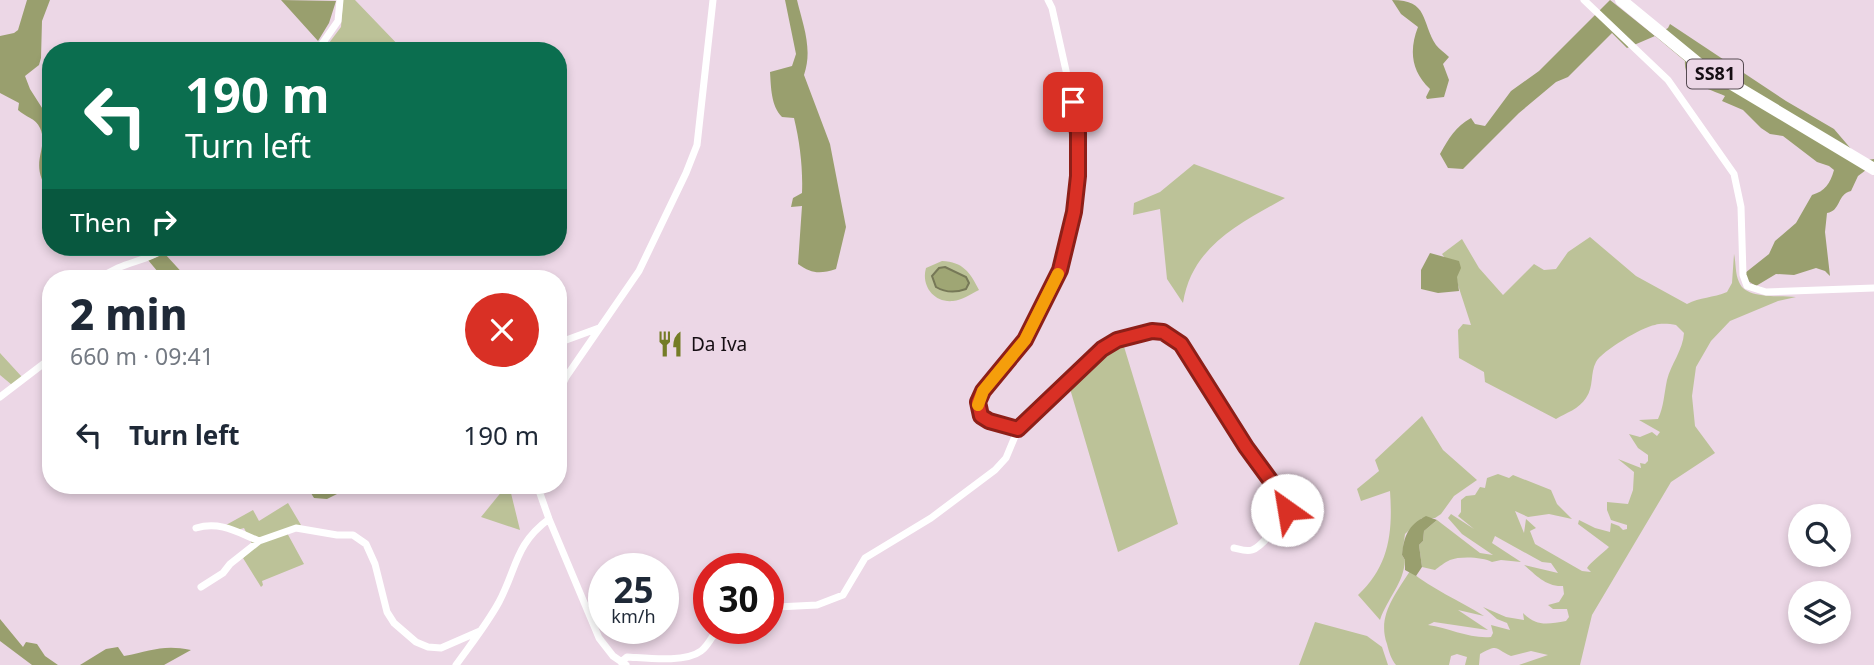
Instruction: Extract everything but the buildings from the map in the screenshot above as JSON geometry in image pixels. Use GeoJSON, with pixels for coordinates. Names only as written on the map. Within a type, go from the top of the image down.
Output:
{"type":"FeatureCollection","features":[{"type":"Feature","properties":{"kind":"highway","name":"SS81"},"geometry":{"type":"LineString","coordinates":[[1621,0],[1700,65],[1874,169]]}},
{"type":"Feature","properties":{"kind":"street"},"geometry":{"type":"LineString","coordinates":[[324,42],[338,22],[340,0]]}},
{"type":"Feature","properties":{"kind":"street"},"geometry":{"type":"LineString","coordinates":[[567,376],[639,271],[697,145],[713,0]]}},
{"type":"Feature","properties":{"kind":"street"},"geometry":{"type":"LineString","coordinates":[[1018,429],[981,416],[978,402],[983,391],[1025,340],[1060,270],[1074,212],[1078,176],[1078,133],[1073,102],[1048,0]]}},
{"type":"Feature","properties":{"kind":"street"},"geometry":{"type":"LineString","coordinates":[[1584,0],[1668,80],[1734,174],[1739,190],[1743,275],[1747,286],[1766,292],[1874,288]]}},
{"type":"Feature","properties":{"kind":"street"},"geometry":{"type":"LineString","coordinates":[[111,270],[151,256]]}},
{"type":"Feature","properties":{"kind":"street"},"geometry":{"type":"LineString","coordinates":[[567,340],[600,328]]}},
{"type":"Feature","properties":{"kind":"street"},"geometry":{"type":"LineString","coordinates":[[784,607],[817,605],[843,595],[865,558],[930,518],[995,470],[1006,458],[1018,429],[1102,349],[1117,340],[1152,331],[1163,332],[1181,344],[1246,447],[1284,499],[1287,510],[1263,541],[1248,551],[1234,548]]}},
{"type":"Feature","properties":{"kind":"street"},"geometry":{"type":"LineString","coordinates":[[0,397],[42,365]]}},
{"type":"Feature","properties":{"kind":"street"},"geometry":{"type":"LineString","coordinates":[[540,494],[599,638],[613,656],[624,664],[627,657],[667,659],[690,656],[701,651],[706,644]]}},
{"type":"Feature","properties":{"kind":"street"},"geometry":{"type":"LineString","coordinates":[[456,665],[505,589],[520,549],[536,529],[549,519]]}},
{"type":"Feature","properties":{"kind":"street"},"geometry":{"type":"LineString","coordinates":[[196,528],[211,524],[259,541]]}},
{"type":"Feature","properties":{"kind":"street"},"geometry":{"type":"LineString","coordinates":[[201,587],[223,573],[259,541],[296,528],[353,535],[366,544],[375,564],[387,612],[394,623],[416,642],[441,648],[480,631]]}},
{"type":"Feature","properties":{"kind":"shaded area"},"geometry":{"type":"Polygon","coordinates":[[[27,0],[50,0],[42,21],[39,65],[25,76],[42,108],[42,136],[36,122],[18,110],[19,103],[0,93],[0,36],[18,30],[27,0]]]}},
{"type":"Feature","properties":{"kind":"shaded area"},"geometry":{"type":"Polygon","coordinates":[[[281,0],[336,1],[329,23],[318,41],[281,0]]]}},
{"type":"Feature","properties":{"kind":"shaded area"},"geometry":{"type":"Polygon","coordinates":[[[343,0],[355,0],[395,42],[330,42],[341,27],[343,0]]]}},
{"type":"Feature","properties":{"kind":"shaded area"},"geometry":{"type":"Polygon","coordinates":[[[785,0],[797,0],[808,56],[804,75],[830,144],[846,227],[836,269],[825,272],[808,270],[798,264],[802,206],[791,207],[793,198],[802,193],[799,146],[794,118],[782,117],[778,113],[771,90],[770,72],[792,66],[796,54],[785,0]]]}},
{"type":"Feature","properties":{"kind":"shaded area"},"geometry":{"type":"Polygon","coordinates":[[[1392,0],[1404,1],[1418,8],[1436,45],[1449,57],[1443,64],[1449,80],[1444,97],[1427,99],[1430,89],[1415,68],[1413,52],[1418,27],[1401,14],[1392,0]]]}},
{"type":"Feature","properties":{"kind":"shaded area"},"geometry":{"type":"Polygon","coordinates":[[[1610,0],[1655,36],[1627,48],[1612,33],[1568,77],[1556,82],[1519,113],[1463,169],[1448,168],[1440,154],[1457,129],[1471,118],[1475,124],[1485,126],[1511,91],[1539,71],[1610,0]]]}},
{"type":"Feature","properties":{"kind":"shaded area"},"geometry":{"type":"Polygon","coordinates":[[[1670,24],[1786,101],[1834,129],[1852,150],[1867,160],[1874,159],[1874,164],[1858,176],[1851,191],[1843,195],[1835,209],[1827,213],[1825,232],[1830,276],[1816,268],[1794,275],[1776,274],[1756,286],[1748,281],[1745,273],[1769,254],[1775,241],[1796,223],[1812,195],[1826,186],[1834,170],[1817,162],[1783,136],[1770,134],[1761,128],[1743,110],[1722,101],[1725,96],[1692,80],[1685,69],[1685,61],[1655,36],[1670,24]]]}},
{"type":"Feature","properties":{"kind":"shaded area"},"geometry":{"type":"Polygon","coordinates":[[[42,143],[42,178],[39,165],[42,143]]]}},
{"type":"Feature","properties":{"kind":"shaded area"},"geometry":{"type":"Polygon","coordinates":[[[1194,164],[1285,198],[1235,228],[1207,252],[1188,283],[1183,303],[1167,279],[1160,209],[1133,215],[1134,203],[1160,192],[1194,164]]]}},
{"type":"Feature","properties":{"kind":"shaded area"},"geometry":{"type":"Polygon","coordinates":[[[1590,237],[1636,276],[1687,304],[1727,292],[1732,283],[1734,254],[1737,275],[1743,288],[1756,294],[1796,297],[1778,301],[1730,321],[1711,341],[1696,367],[1692,396],[1695,426],[1715,453],[1671,482],[1592,615],[1580,665],[1519,665],[1548,655],[1531,651],[1511,656],[1494,648],[1480,654],[1479,665],[1465,665],[1467,657],[1457,654],[1451,656],[1449,665],[1396,665],[1391,658],[1384,624],[1393,597],[1410,571],[1484,616],[1458,610],[1488,630],[1434,622],[1428,625],[1491,637],[1491,625],[1510,630],[1507,623],[1497,619],[1483,607],[1506,617],[1524,620],[1523,613],[1533,621],[1543,623],[1566,621],[1569,617],[1567,609],[1553,609],[1548,605],[1559,602],[1564,594],[1563,586],[1546,582],[1524,565],[1558,573],[1551,563],[1542,562],[1495,536],[1492,543],[1521,562],[1465,558],[1450,560],[1435,570],[1422,567],[1419,545],[1423,541],[1424,531],[1437,520],[1480,553],[1493,555],[1462,534],[1448,518],[1451,514],[1474,529],[1458,516],[1461,512],[1461,500],[1475,495],[1480,487],[1485,488],[1487,478],[1498,474],[1509,478],[1513,475],[1551,490],[1557,504],[1572,519],[1549,514],[1528,517],[1515,511],[1524,533],[1526,519],[1536,528],[1530,531],[1535,544],[1582,571],[1591,572],[1587,568],[1609,547],[1578,524],[1579,520],[1610,532],[1611,523],[1623,530],[1627,529],[1627,525],[1611,520],[1607,510],[1607,502],[1628,504],[1633,490],[1634,472],[1618,459],[1641,468],[1640,463],[1645,464],[1648,461],[1648,455],[1638,448],[1629,434],[1640,437],[1652,432],[1657,436],[1660,432],[1639,420],[1658,419],[1667,380],[1684,333],[1676,325],[1657,324],[1614,346],[1596,362],[1590,389],[1583,402],[1556,419],[1485,382],[1484,372],[1459,358],[1458,330],[1463,324],[1471,325],[1453,260],[1442,254],[1462,239],[1479,268],[1503,295],[1534,264],[1544,270],[1556,269],[1568,252],[1590,237]]]}},
{"type":"Feature","properties":{"kind":"shaded area"},"geometry":{"type":"Polygon","coordinates":[[[1430,253],[1459,261],[1459,291],[1438,293],[1421,289],[1421,270],[1430,253]]]}},
{"type":"Feature","properties":{"kind":"shaded area"},"geometry":{"type":"Polygon","coordinates":[[[167,256],[180,270],[156,270],[148,260],[167,256]]]}},
{"type":"Feature","properties":{"kind":"shaded area"},"geometry":{"type":"Polygon","coordinates":[[[942,261],[955,263],[965,269],[979,290],[953,301],[934,296],[925,281],[926,268],[942,261]]]}},
{"type":"Feature","properties":{"kind":"shaded area"},"geometry":{"type":"Polygon","coordinates":[[[945,267],[966,277],[969,283],[966,289],[951,292],[936,287],[932,276],[939,268],[945,267]]]}},
{"type":"Feature","properties":{"kind":"shaded area"},"geometry":{"type":"Polygon","coordinates":[[[1122,340],[1178,524],[1118,552],[1068,382],[1107,349],[1122,340]]]}},
{"type":"Feature","properties":{"kind":"shaded area"},"geometry":{"type":"Polygon","coordinates":[[[0,353],[22,377],[12,385],[0,375],[0,353]]]}},
{"type":"Feature","properties":{"kind":"shaded area"},"geometry":{"type":"Polygon","coordinates":[[[1422,416],[1443,450],[1477,480],[1454,496],[1441,514],[1435,518],[1422,518],[1405,534],[1402,555],[1405,560],[1404,568],[1380,620],[1358,595],[1376,572],[1387,548],[1391,521],[1390,491],[1361,501],[1357,489],[1379,471],[1375,460],[1422,416]]]}},
{"type":"Feature","properties":{"kind":"shaded area"},"geometry":{"type":"Polygon","coordinates":[[[312,494],[337,494],[327,499],[314,498],[312,494]]]}},
{"type":"Feature","properties":{"kind":"shaded area"},"geometry":{"type":"Polygon","coordinates":[[[500,494],[511,494],[520,530],[481,517],[500,494]]]}},
{"type":"Feature","properties":{"kind":"shaded area"},"geometry":{"type":"Polygon","coordinates":[[[288,503],[301,525],[286,531],[304,564],[262,581],[261,587],[243,558],[254,548],[244,528],[237,530],[226,525],[253,510],[259,521],[288,503]]]}},
{"type":"Feature","properties":{"kind":"shaded area"},"geometry":{"type":"Polygon","coordinates":[[[1426,516],[1437,520],[1424,531],[1423,541],[1419,545],[1422,567],[1416,576],[1405,570],[1403,548],[1411,527],[1426,516]]]}},
{"type":"Feature","properties":{"kind":"shaded area"},"geometry":{"type":"Polygon","coordinates":[[[0,619],[23,647],[26,642],[37,644],[45,656],[58,665],[32,665],[0,641],[0,619]]]}},
{"type":"Feature","properties":{"kind":"shaded area"},"geometry":{"type":"Polygon","coordinates":[[[1315,622],[1367,636],[1382,647],[1388,665],[1299,665],[1315,622]]]}},
{"type":"Feature","properties":{"kind":"shaded area"},"geometry":{"type":"Polygon","coordinates":[[[118,647],[124,656],[165,648],[191,650],[164,665],[80,665],[106,649],[118,647]]]}},
{"type":"Feature","properties":{"kind":"slow traffic"},"geometry":{"type":"LineString","coordinates":[[978,405],[983,391],[1025,340],[1040,315],[1046,295],[1058,274]]}},
{"type":"Feature","properties":{"kind":"place","name":"Da Iva"},"geometry":{"type":"Point","coordinates":[670,344]}},
{"type":"Feature","properties":{"kind":"route"},"geometry":{"type":"LineString","coordinates":[[1073,102],[1078,133],[1078,176],[1074,212],[1060,270],[1046,295],[1040,315],[1025,340],[983,391],[978,402],[981,416],[1018,429],[1102,349],[1117,340],[1152,331],[1163,332],[1181,344],[1246,447],[1284,499],[1287,510]]}}]}
